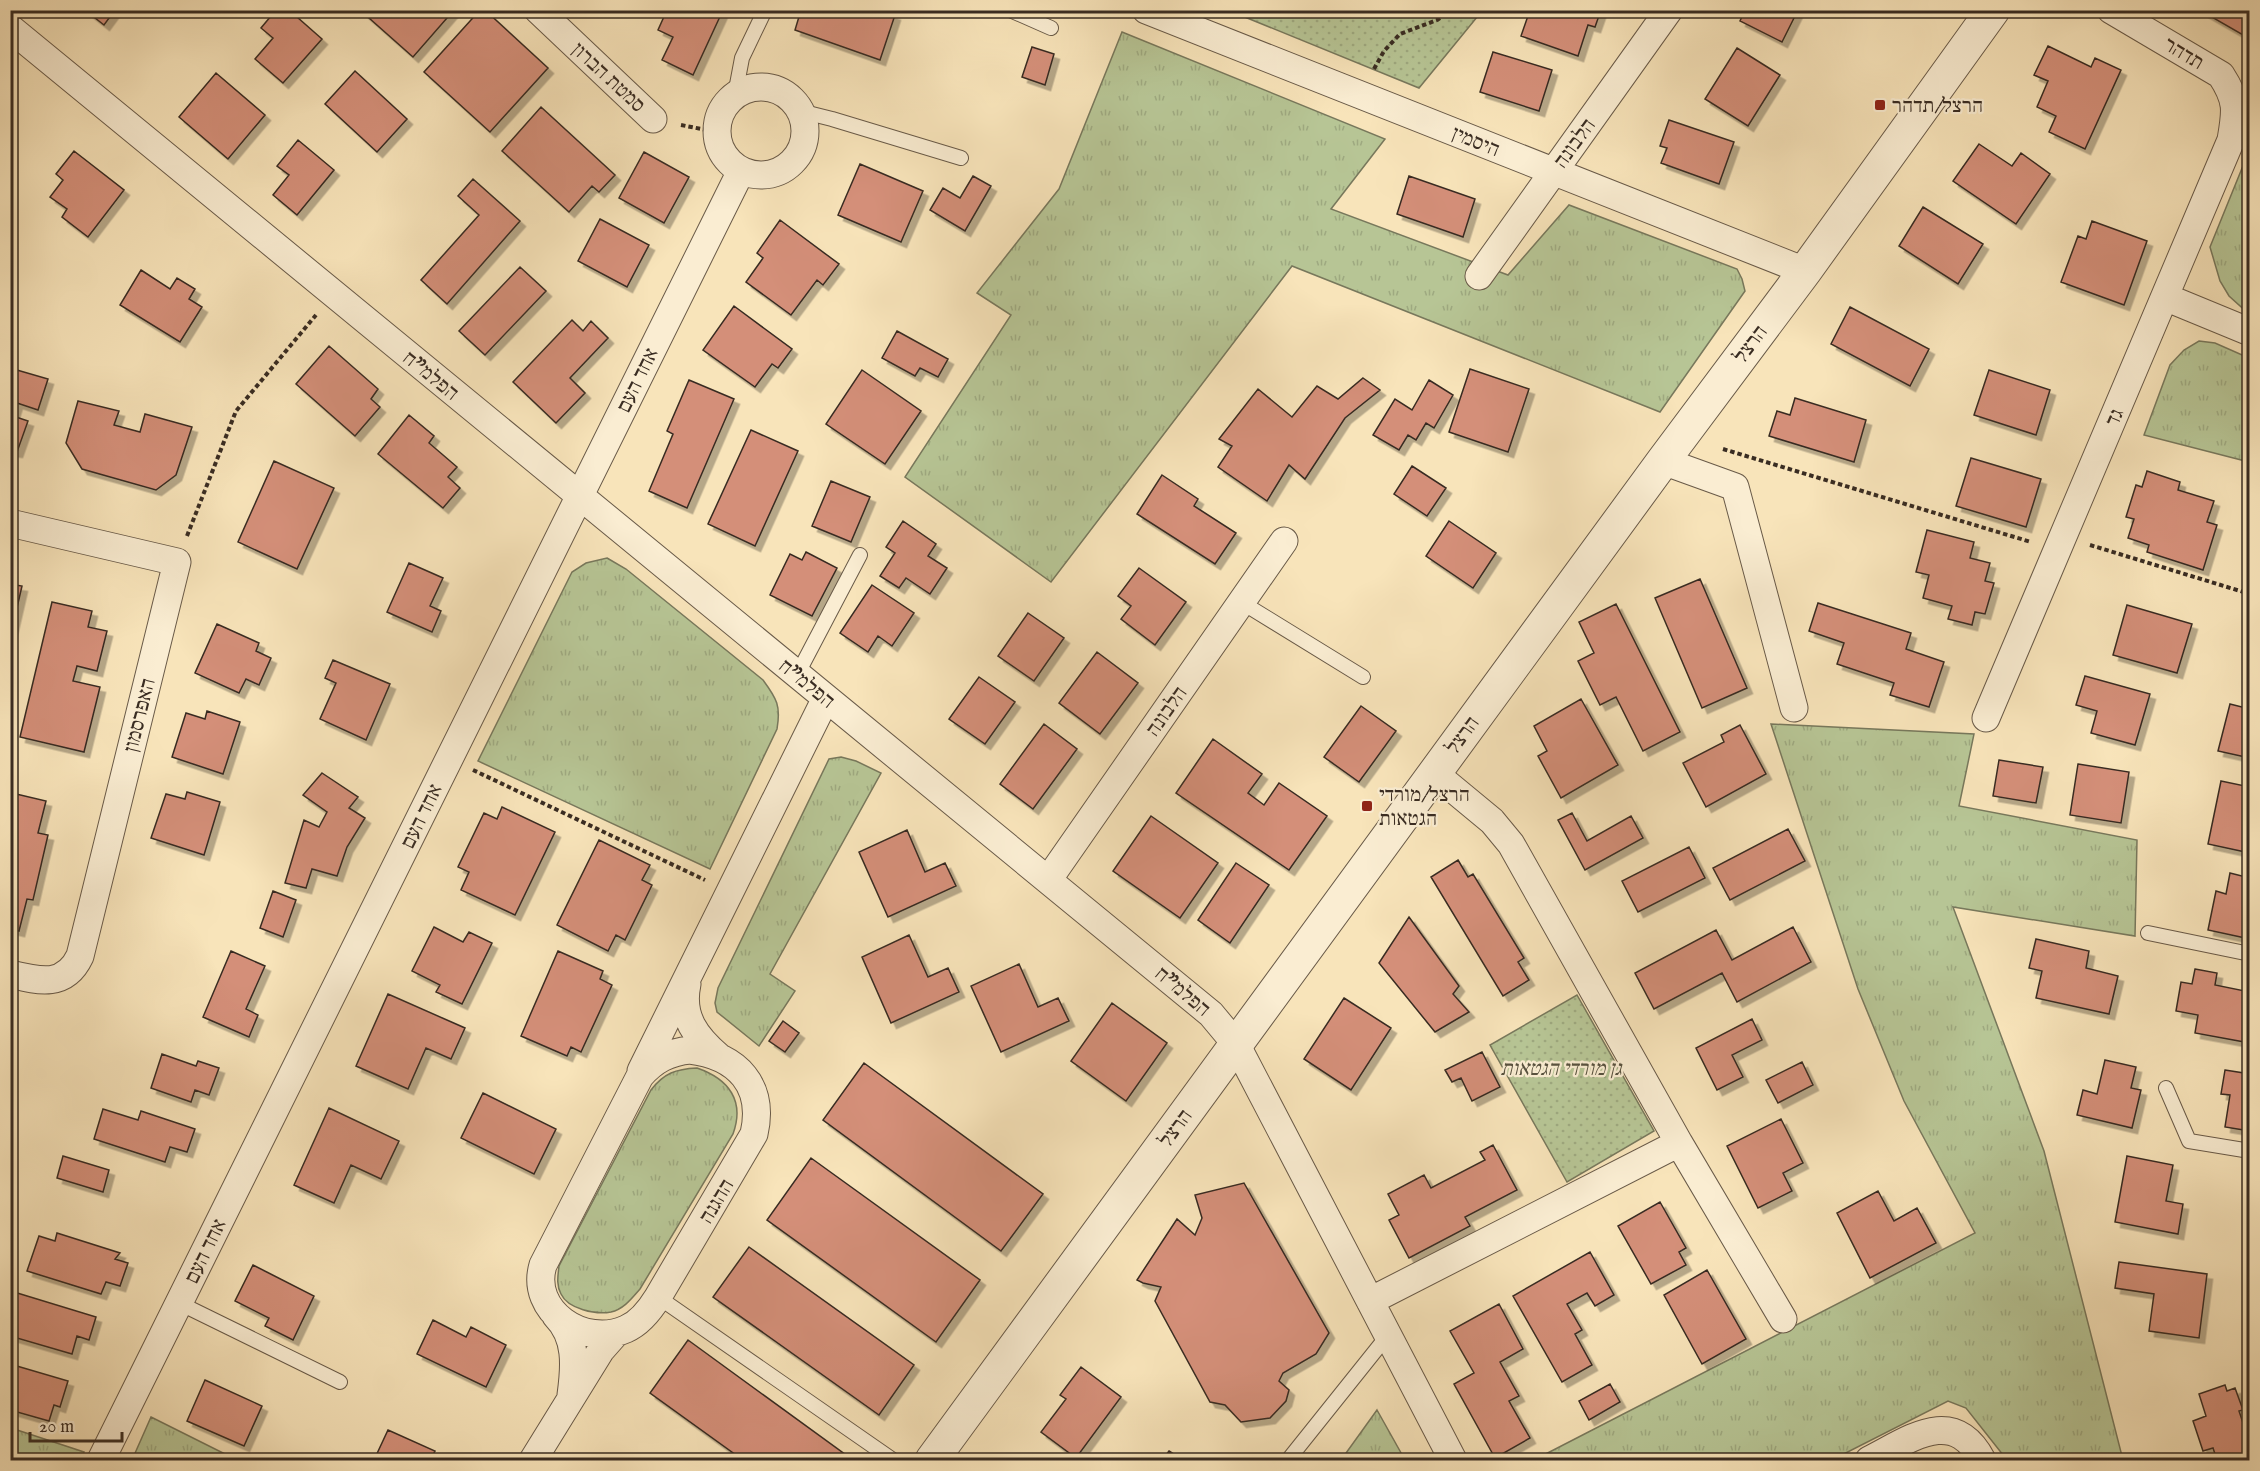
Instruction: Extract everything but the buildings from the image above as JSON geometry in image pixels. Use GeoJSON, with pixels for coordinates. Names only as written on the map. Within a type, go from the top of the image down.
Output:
{"type":"FeatureCollection","features":[{"type":"Feature","properties":{"kind":"street","name":"סמטת הברון"},"geometry":{"type":"LineString","coordinates":[[538,10],[653,119]]}},
{"type":"Feature","properties":{"kind":"street","name":"היסמין"},"geometry":{"type":"LineString","coordinates":[[1146,10],[1805,271]]}},
{"type":"Feature","properties":{"kind":"street","name":"הלבונה"},"geometry":{"type":"LineString","coordinates":[[1479,276],[1669,10]]}},
{"type":"Feature","properties":{"kind":"street","name":"הרצל"},"geometry":{"type":"LineString","coordinates":[[932,1461],[1434,773],[1805,271],[1993,10]]}},
{"type":"Feature","properties":{"kind":"street","name":"תדהר"},"geometry":{"type":"LineString","coordinates":[[2111,10],[2221,75],[2243,116]]}},
{"type":"Feature","properties":{"kind":"street","name":"הפלמ\"ח"},"geometry":{"type":"LineString","coordinates":[[10,28],[1211,1014],[1236,1044],[1453,1461]]}},
{"type":"Feature","properties":{"kind":"street"},"geometry":{"type":"LineString","coordinates":[[754,88],[774,89],[792,100],[800,111],[805,124],[800,152],[792,163],[781,171],[768,175],[754,175],[741,171],[729,162],[722,151],[717,132],[722,111],[735,95],[754,88]]}},
{"type":"Feature","properties":{"kind":"street","name":"גד"},"geometry":{"type":"LineString","coordinates":[[1986,718],[2243,116]]}},
{"type":"Feature","properties":{"kind":"street","name":"אחד העם"},"geometry":{"type":"LineString","coordinates":[[101,1461],[741,171]]}},
{"type":"Feature","properties":{"kind":"street"},"geometry":{"type":"LineString","coordinates":[[2165,297],[2250,332]]}},
{"type":"Feature","properties":{"kind":"street"},"geometry":{"type":"LineString","coordinates":[[1672,449],[1735,487],[1794,708]]}},
{"type":"Feature","properties":{"kind":"street"},"geometry":{"type":"LineString","coordinates":[[10,523],[177,562]]}},
{"type":"Feature","properties":{"kind":"street","name":"הלבונה"},"geometry":{"type":"LineString","coordinates":[[1048,880],[1284,541]]}},
{"type":"Feature","properties":{"kind":"street","name":"האפרסמון"},"geometry":{"type":"LineString","coordinates":[[10,974],[37,980],[52,980],[68,972],[80,956],[177,562]]}},
{"type":"Feature","properties":{"kind":"street","name":"ההגנה"},"geometry":{"type":"LineString","coordinates":[[571,1399],[572,1345],[566,1328],[546,1303],[540,1289],[543,1265],[825,698]]}},
{"type":"Feature","properties":{"kind":"street"},"geometry":{"type":"LineString","coordinates":[[1434,773],[1492,821],[1511,844],[1679,1143],[1783,1319]]}},
{"type":"Feature","properties":{"kind":"street","name":"ההגנה"},"geometry":{"type":"LineString","coordinates":[[533,1461],[601,1350],[616,1333],[639,1320],[658,1297],[754,1134],[758,1112],[754,1092],[744,1076],[700,1040],[691,1026],[685,1000],[688,977]]}},
{"type":"Feature","properties":{"kind":"street","name":"ההגנה"},"geometry":{"type":"LineString","coordinates":[[634,1086],[647,1068],[671,1053],[690,1050],[721,1058]]}},
{"type":"Feature","properties":{"kind":"street"},"geometry":{"type":"LineString","coordinates":[[1370,1301],[1679,1143]]}},
{"type":"Feature","properties":{"kind":"street"},"geometry":{"type":"LineString","coordinates":[[555,1315],[568,1324],[587,1332],[616,1333]]}},
{"type":"Feature","properties":{"kind":"street"},"geometry":{"type":"LineString","coordinates":[[1869,1461],[1925,1433],[1946,1430],[1954,1431],[1968,1440],[1982,1461]]}},
{"type":"Feature","properties":{"kind":"lane"},"geometry":{"type":"LineString","coordinates":[[735,95],[742,58],[765,10]]}},
{"type":"Feature","properties":{"kind":"lane"},"geometry":{"type":"LineString","coordinates":[[1010,10],[1051,28]]}},
{"type":"Feature","properties":{"kind":"lane"},"geometry":{"type":"LineString","coordinates":[[800,111],[961,158]]}},
{"type":"Feature","properties":{"kind":"lane"},"geometry":{"type":"LineString","coordinates":[[797,675],[860,555]]}},
{"type":"Feature","properties":{"kind":"lane"},"geometry":{"type":"LineString","coordinates":[[1241,602],[1363,677]]}},
{"type":"Feature","properties":{"kind":"lane"},"geometry":{"type":"LineString","coordinates":[[2148,933],[2250,954]]}},
{"type":"Feature","properties":{"kind":"lane"},"geometry":{"type":"LineString","coordinates":[[2166,1088],[2189,1141],[2250,1151]]}},
{"type":"Feature","properties":{"kind":"lane"},"geometry":{"type":"LineString","coordinates":[[658,1297],[893,1461]]}},
{"type":"Feature","properties":{"kind":"lane"},"geometry":{"type":"LineString","coordinates":[[179,1303],[340,1382]]}},
{"type":"Feature","properties":{"kind":"lane"},"geometry":{"type":"LineString","coordinates":[[1288,1461],[1388,1335]]}},
{"type":"Feature","properties":{"kind":"path"},"geometry":{"type":"LineString","coordinates":[[1358,94],[1384,51],[1400,34],[1437,20],[1452,10]]}},
{"type":"Feature","properties":{"kind":"path"},"geometry":{"type":"LineString","coordinates":[[653,119],[717,132]]}},
{"type":"Feature","properties":{"kind":"path"},"geometry":{"type":"LineString","coordinates":[[177,562],[236,411],[333,294]]}},
{"type":"Feature","properties":{"kind":"path"},"geometry":{"type":"LineString","coordinates":[[1672,449],[2061,544],[2250,594]]}},
{"type":"Feature","properties":{"kind":"path"},"geometry":{"type":"LineString","coordinates":[[449,759],[730,892]]}},
{"type":"Feature","properties":{"kind":"green space"},"geometry":{"type":"Polygon","coordinates":[[[1230,11],[1482,11],[1419,88],[1230,11]]]}},
{"type":"Feature","properties":{"kind":"green space"},"geometry":{"type":"Polygon","coordinates":[[[1122,32],[1385,139],[1331,209],[1508,275],[1569,205],[1737,269],[1745,291],[1660,412],[1292,266],[1051,582],[905,477],[1011,315],[977,293],[1059,189],[1122,32]]]}},
{"type":"Feature","properties":{"kind":"green space"},"geometry":{"type":"Polygon","coordinates":[[[2249,151],[2249,314],[2229,296],[2220,281],[2210,247],[2249,151]]]}},
{"type":"Feature","properties":{"kind":"green space"},"geometry":{"type":"Polygon","coordinates":[[[2199,341],[2215,343],[2249,358],[2249,462],[2144,435],[2170,365],[2184,350],[2199,341]]]}},
{"type":"Feature","properties":{"kind":"green space"},"geometry":{"type":"Polygon","coordinates":[[[607,558],[626,569],[763,680],[777,703],[777,729],[710,869],[478,761],[572,572],[586,563],[607,558]]]}},
{"type":"Feature","properties":{"kind":"green space"},"geometry":{"type":"Polygon","coordinates":[[[1771,724],[1974,734],[1959,806],[2137,840],[2135,936],[1953,907],[2044,1151],[2123,1460],[2007,1460],[1966,1408],[1948,1401],[1832,1460],[1534,1460],[1975,1233],[1904,1101],[1858,989],[1771,724]]]}},
{"type":"Feature","properties":{"kind":"green space"},"geometry":{"type":"Polygon","coordinates":[[[841,757],[856,761],[881,773],[770,974],[795,991],[759,1046],[717,1012],[715,1003],[718,988],[829,759],[841,757]]]}},
{"type":"Feature","properties":{"kind":"green space","name":"גן מורדי הגטאות"},"geometry":{"type":"Polygon","coordinates":[[[1577,995],[1654,1131],[1567,1182],[1490,1045],[1577,995]]]}},
{"type":"Feature","properties":{"kind":"green space"},"geometry":{"type":"Polygon","coordinates":[[[697,1068],[718,1078],[732,1093],[737,1111],[733,1134],[634,1296],[624,1306],[611,1312],[590,1312],[570,1304],[559,1291],[559,1266],[651,1090],[671,1073],[697,1068]]]}},
{"type":"Feature","properties":{"kind":"green space"},"geometry":{"type":"Polygon","coordinates":[[[1377,1410],[1405,1460],[1341,1460],[1377,1410]]]}},
{"type":"Feature","properties":{"kind":"green space"},"geometry":{"type":"Polygon","coordinates":[[[151,1417],[237,1460],[132,1460],[151,1417]]]}},
{"type":"Feature","properties":{"kind":"green space"},"geometry":{"type":"Polygon","coordinates":[[[11,1428],[84,1452],[80,1460],[11,1460],[11,1428]]]}},
{"type":"Feature","properties":{"kind":"place","name":"הרצל/תדהר"},"geometry":{"type":"Point","coordinates":[1880,105]}},
{"type":"Feature","properties":{"kind":"place","name":"הרצל/מורדי הגטאות"},"geometry":{"type":"Point","coordinates":[1367,806]}}]}
